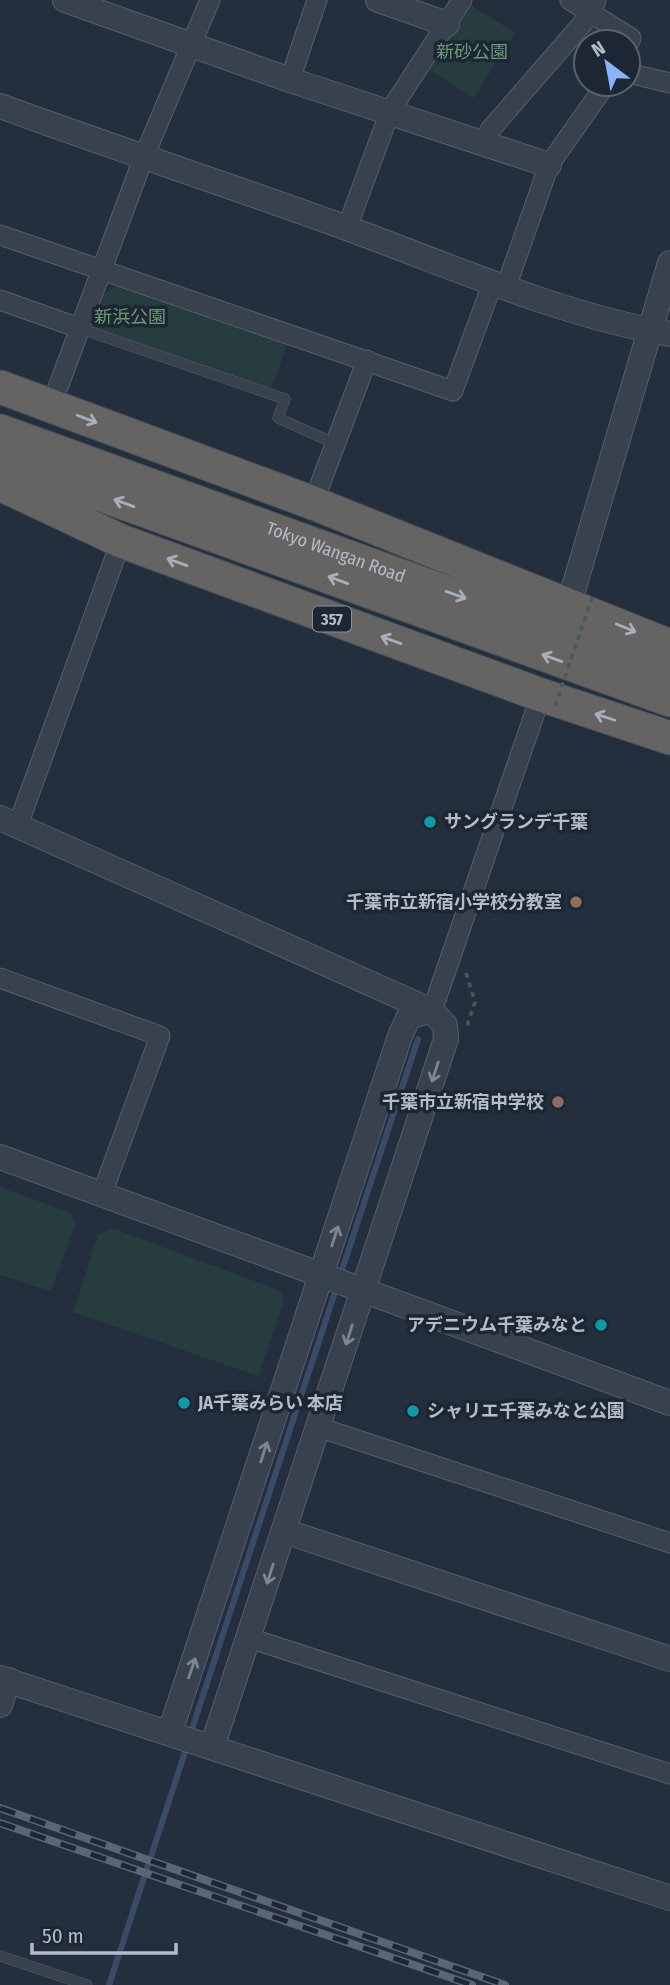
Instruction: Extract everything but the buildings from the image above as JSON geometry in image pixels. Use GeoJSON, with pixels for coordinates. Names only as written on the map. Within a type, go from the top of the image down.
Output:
{"type":"FeatureCollection","features":[{"type":"Feature","properties":{"kind":"highway"},"geometry":{"type":"LineString","coordinates":[[0,387],[581,600],[670,646]]}},
{"type":"Feature","properties":{"kind":"highway","name":"Tokyo Wangan Road"},"geometry":{"type":"LineString","coordinates":[[0,431],[670,673]]}},
{"type":"Feature","properties":{"kind":"highway","name":"Tokyo Wangan Road"},"geometry":{"type":"LineString","coordinates":[[0,461],[96,493],[670,700]]}},
{"type":"Feature","properties":{"kind":"highway","name":"357"},"geometry":{"type":"LineString","coordinates":[[0,484],[121,541],[548,701],[670,738]]}},
{"type":"Feature","properties":{"kind":"street"},"geometry":{"type":"LineString","coordinates":[[65,0],[190,46],[549,165]]}},
{"type":"Feature","properties":{"kind":"street"},"geometry":{"type":"LineString","coordinates":[[51,406],[143,159],[210,0]]}},
{"type":"Feature","properties":{"kind":"street"},"geometry":{"type":"LineString","coordinates":[[290,80],[317,0]]}},
{"type":"Feature","properties":{"kind":"street"},"geometry":{"type":"LineString","coordinates":[[378,0],[447,24]]}},
{"type":"Feature","properties":{"kind":"street"},"geometry":{"type":"LineString","coordinates":[[348,228],[390,111],[462,0]]}},
{"type":"Feature","properties":{"kind":"street"},"geometry":{"type":"LineString","coordinates":[[570,0],[593,7],[619,28]]}},
{"type":"Feature","properties":{"kind":"street"},"geometry":{"type":"LineString","coordinates":[[482,144],[490,130],[593,7]]}},
{"type":"Feature","properties":{"kind":"street"},"geometry":{"type":"LineString","coordinates":[[642,76],[670,83]]}},
{"type":"Feature","properties":{"kind":"street"},"geometry":{"type":"LineString","coordinates":[[0,235],[102,272],[367,359],[453,391],[549,165],[596,98]]}},
{"type":"Feature","properties":{"kind":"street"},"geometry":{"type":"LineString","coordinates":[[0,106],[143,159],[348,228],[500,285],[631,328],[660,332]]}},
{"type":"Feature","properties":{"kind":"street"},"geometry":{"type":"LineString","coordinates":[[581,600],[660,332],[670,263]]}},
{"type":"Feature","properties":{"kind":"street"},"geometry":{"type":"LineString","coordinates":[[0,300],[79,328]]}},
{"type":"Feature","properties":{"kind":"street"},"geometry":{"type":"LineString","coordinates":[[313,503],[367,359]]}},
{"type":"Feature","properties":{"kind":"street"},"geometry":{"type":"LineString","coordinates":[[121,541],[9,822],[432,1011],[445,1025],[446,1039],[249,1638],[190,1739]]}},
{"type":"Feature","properties":{"kind":"street"},"geometry":{"type":"LineString","coordinates":[[432,1011],[548,701]]}},
{"type":"Feature","properties":{"kind":"street"},"geometry":{"type":"LineString","coordinates":[[0,978],[160,1036],[102,1194]]}},
{"type":"Feature","properties":{"kind":"street"},"geometry":{"type":"LineString","coordinates":[[190,1739],[322,1274],[400,1035],[410,1016],[432,1011]]}},
{"type":"Feature","properties":{"kind":"street"},"geometry":{"type":"LineString","coordinates":[[0,1157],[670,1403]]}},
{"type":"Feature","properties":{"kind":"street"},"geometry":{"type":"LineString","coordinates":[[318,1427],[670,1543]]}},
{"type":"Feature","properties":{"kind":"street"},"geometry":{"type":"LineString","coordinates":[[285,1531],[670,1658]]}},
{"type":"Feature","properties":{"kind":"street"},"geometry":{"type":"LineString","coordinates":[[249,1638],[670,1774]]}},
{"type":"Feature","properties":{"kind":"street"},"geometry":{"type":"LineString","coordinates":[[0,1705],[4,1679],[670,1898]]}},
{"type":"Feature","properties":{"kind":"lane"},"geometry":{"type":"LineString","coordinates":[[79,328],[285,399],[278,418],[336,444]]}},
{"type":"Feature","properties":{"kind":"lane"},"geometry":{"type":"LineString","coordinates":[[0,1956],[87,1985]]}},
{"type":"Feature","properties":{"kind":"path"},"geometry":{"type":"LineString","coordinates":[[548,701],[581,600]]}},
{"type":"Feature","properties":{"kind":"green space","name":"新砂公園"},"geometry":{"type":"Polygon","coordinates":[[[471,5],[515,33],[474,98],[429,70],[471,5]]]}},
{"type":"Feature","properties":{"kind":"green space","name":"新浜公園"},"geometry":{"type":"Polygon","coordinates":[[[118,285],[288,343],[271,389],[91,332],[106,292],[118,285]]]}},
{"type":"Feature","properties":{"kind":"green space"},"geometry":{"type":"Polygon","coordinates":[[[0,1187],[71,1213],[75,1225],[51,1291],[0,1275],[0,1187]]]}},
{"type":"Feature","properties":{"kind":"green space"},"geometry":{"type":"Polygon","coordinates":[[[112,1228],[281,1291],[284,1301],[258,1376],[73,1312],[98,1235],[112,1228]]]}},
{"type":"Feature","properties":{"kind":"waterway"},"geometry":{"type":"LineString","coordinates":[[340,1276],[418,1039]]}},
{"type":"Feature","properties":{"kind":"waterway"},"geometry":{"type":"LineString","coordinates":[[190,1735],[337,1286]]}},
{"type":"Feature","properties":{"kind":"waterway"},"geometry":{"type":"LineString","coordinates":[[109,1985],[187,1746]]}},
{"type":"Feature","properties":{"kind":"railway"},"geometry":{"type":"LineString","coordinates":[[0,1808],[505,1985]]}},
{"type":"Feature","properties":{"kind":"railway"},"geometry":{"type":"LineString","coordinates":[[0,1823],[472,1985]]}},
{"type":"Feature","properties":{"kind":"place","name":"サングランデ千葉"},"geometry":{"type":"Point","coordinates":[430,822]}},
{"type":"Feature","properties":{"kind":"place","name":"千葉市立新宿小学校分教室"},"geometry":{"type":"Point","coordinates":[576,902]}},
{"type":"Feature","properties":{"kind":"place","name":"千葉市立新宿中学校"},"geometry":{"type":"Point","coordinates":[558,1102]}},
{"type":"Feature","properties":{"kind":"place","name":"アデニウム千葉みなと"},"geometry":{"type":"Point","coordinates":[601,1325]}},
{"type":"Feature","properties":{"kind":"place","name":"JA千葉みらい 本店"},"geometry":{"type":"Point","coordinates":[184,1403]}},
{"type":"Feature","properties":{"kind":"place","name":"シャリエ千葉みなと公園"},"geometry":{"type":"Point","coordinates":[413,1411]}}]}
